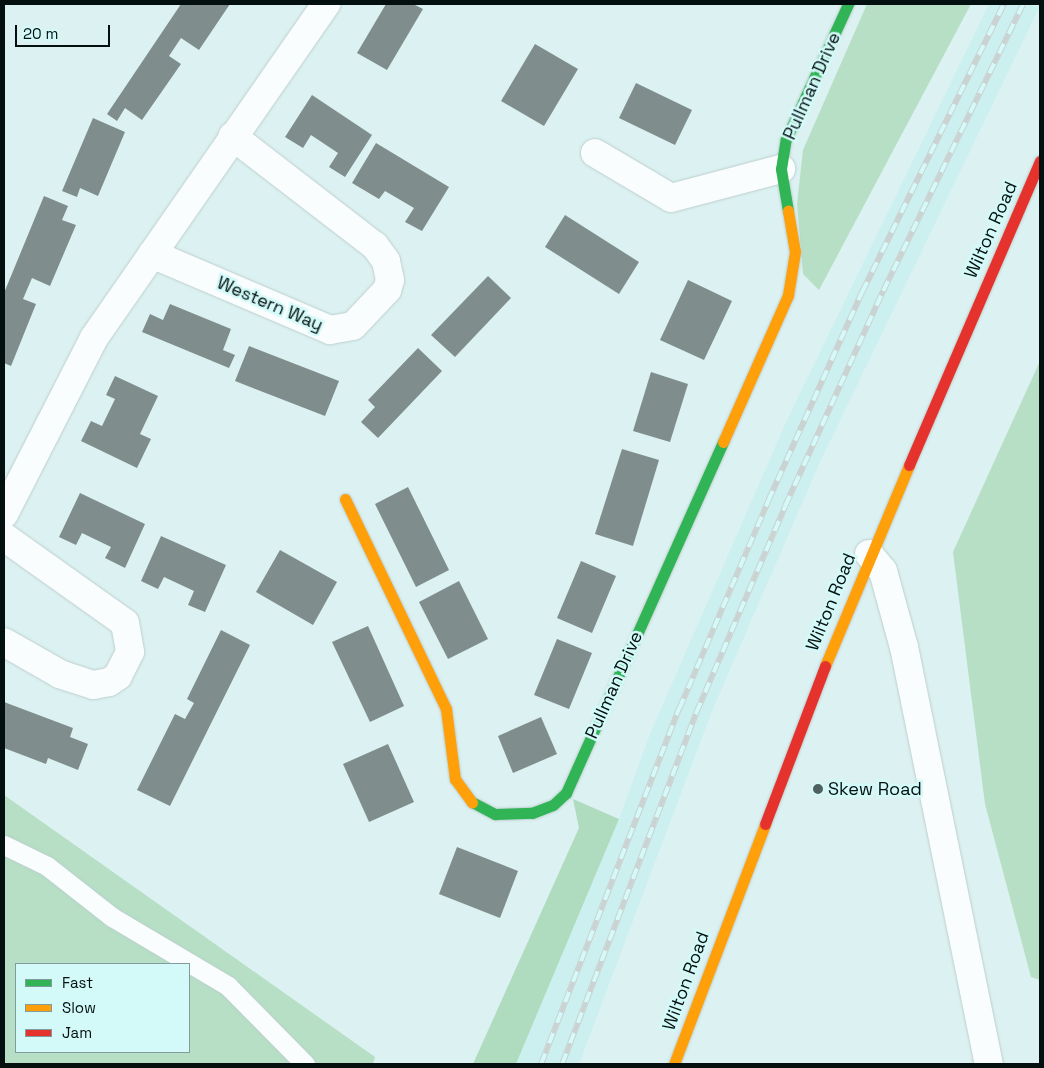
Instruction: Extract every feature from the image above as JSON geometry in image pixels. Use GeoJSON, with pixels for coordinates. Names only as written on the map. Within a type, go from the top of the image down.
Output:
{"type":"FeatureCollection","features":[{"type":"Feature","properties":{"kind":"main road","name":"Pullman Drive"},"geometry":{"type":"LineString","coordinates":[[345,499],[446,709],[450,761],[460,787],[478,808],[495,814],[532,813],[553,806],[570,785],[788,295],[796,252],[781,170],[786,139],[848,4]]}},
{"type":"Feature","properties":{"kind":"main road","name":"Wilton Road"},"geometry":{"type":"LineString","coordinates":[[674,1064],[869,554],[1040,161]]}},
{"type":"Feature","properties":{"kind":"street"},"geometry":{"type":"LineString","coordinates":[[4,514],[94,338],[232,136],[326,4]]}},
{"type":"Feature","properties":{"kind":"street","name":"Western Way"},"geometry":{"type":"LineString","coordinates":[[152,254],[330,330],[352,326],[387,290],[390,272],[375,246],[232,136]]}},
{"type":"Feature","properties":{"kind":"street"},"geometry":{"type":"LineString","coordinates":[[595,152],[670,198],[781,170]]}},
{"type":"Feature","properties":{"kind":"street"},"geometry":{"type":"LineString","coordinates":[[4,537],[125,623],[130,652],[118,676],[109,682],[94,685],[60,674],[4,642]]}},
{"type":"Feature","properties":{"kind":"street"},"geometry":{"type":"LineString","coordinates":[[869,554],[883,571],[904,647],[989,1064]]}},
{"type":"Feature","properties":{"kind":"lane"},"geometry":{"type":"LineString","coordinates":[[4,845],[47,866],[112,917],[221,981],[262,1016],[305,1064]]}},
{"type":"Feature","properties":{"kind":"shaded area"},"geometry":{"type":"Polygon","coordinates":[[[989,4],[1040,6],[820,462],[712,711],[579,1064],[516,1064],[619,819],[650,734],[787,420],[989,4]]]}},
{"type":"Feature","properties":{"kind":"green space"},"geometry":{"type":"Polygon","coordinates":[[[867,4],[971,4],[819,290],[803,274],[797,204],[803,150],[867,4]]]}},
{"type":"Feature","properties":{"kind":"green space"},"geometry":{"type":"Polygon","coordinates":[[[1040,361],[1040,980],[1031,977],[985,804],[953,552],[1040,361]]]}},
{"type":"Feature","properties":{"kind":"green space"},"geometry":{"type":"Polygon","coordinates":[[[4,795],[375,1057],[373,1064],[4,1064],[4,795]]]}},
{"type":"Feature","properties":{"kind":"green space"},"geometry":{"type":"Polygon","coordinates":[[[573,799],[619,819],[516,1064],[473,1064],[579,828],[573,799]]]}},
{"type":"Feature","properties":{"kind":"building"},"geometry":{"type":"Polygon","coordinates":[[[181,4],[230,4],[199,50],[181,38],[169,56],[181,64],[142,120],[125,108],[117,121],[107,114],[181,4]]]}},
{"type":"Feature","properties":{"kind":"building"},"geometry":{"type":"Polygon","coordinates":[[[386,4],[413,4],[423,9],[387,70],[357,53],[386,4]]]}},
{"type":"Feature","properties":{"kind":"building"},"geometry":{"type":"Polygon","coordinates":[[[535,44],[578,69],[544,126],[501,101],[535,44]]]}},
{"type":"Feature","properties":{"kind":"building"},"geometry":{"type":"Polygon","coordinates":[[[636,83],[692,110],[675,145],[619,118],[636,83]]]}},
{"type":"Feature","properties":{"kind":"building"},"geometry":{"type":"Polygon","coordinates":[[[312,95],[372,135],[345,177],[329,167],[338,153],[311,135],[303,148],[285,137],[312,95]]]}},
{"type":"Feature","properties":{"kind":"building"},"geometry":{"type":"Polygon","coordinates":[[[93,118],[125,132],[98,196],[80,188],[77,197],[62,191],[93,118]]]}},
{"type":"Feature","properties":{"kind":"building"},"geometry":{"type":"Polygon","coordinates":[[[376,143],[449,187],[422,231],[405,222],[414,208],[385,191],[379,199],[352,183],[376,143]]]}},
{"type":"Feature","properties":{"kind":"building"},"geometry":{"type":"Polygon","coordinates":[[[44,196],[68,206],[62,220],[76,225],[50,286],[32,278],[23,299],[36,304],[11,366],[4,363],[4,293],[44,196]]]}},
{"type":"Feature","properties":{"kind":"building"},"geometry":{"type":"Polygon","coordinates":[[[565,215],[639,262],[619,294],[545,247],[565,215]]]}},
{"type":"Feature","properties":{"kind":"building"},"geometry":{"type":"Polygon","coordinates":[[[488,276],[511,298],[455,357],[431,335],[488,276]]]}},
{"type":"Feature","properties":{"kind":"building"},"geometry":{"type":"Polygon","coordinates":[[[688,280],[732,301],[704,360],[660,340],[688,280]]]}},
{"type":"Feature","properties":{"kind":"building"},"geometry":{"type":"Polygon","coordinates":[[[170,304],[231,329],[223,350],[235,355],[229,368],[142,332],[150,314],[163,320],[170,304]]]}},
{"type":"Feature","properties":{"kind":"building"},"geometry":{"type":"Polygon","coordinates":[[[249,346],[339,381],[325,416],[235,381],[249,346]]]}},
{"type":"Feature","properties":{"kind":"building"},"geometry":{"type":"Polygon","coordinates":[[[418,348],[442,371],[378,438],[361,422],[375,407],[368,400],[418,348]]]}},
{"type":"Feature","properties":{"kind":"building"},"geometry":{"type":"Polygon","coordinates":[[[651,372],[688,384],[670,442],[633,431],[651,372]]]}},
{"type":"Feature","properties":{"kind":"building"},"geometry":{"type":"Polygon","coordinates":[[[115,376],[158,396],[140,434],[151,439],[137,468],[81,441],[91,421],[102,426],[115,399],[106,395],[115,376]]]}},
{"type":"Feature","properties":{"kind":"building"},"geometry":{"type":"Polygon","coordinates":[[[622,449],[659,460],[633,546],[595,534],[622,449]]]}},
{"type":"Feature","properties":{"kind":"building"},"geometry":{"type":"Polygon","coordinates":[[[408,487],[449,570],[416,587],[375,504],[408,487]]]}},
{"type":"Feature","properties":{"kind":"building"},"geometry":{"type":"Polygon","coordinates":[[[80,493],[145,524],[125,568],[105,558],[111,547],[82,533],[76,545],[59,537],[80,493]]]}},
{"type":"Feature","properties":{"kind":"building"},"geometry":{"type":"Polygon","coordinates":[[[161,536],[226,565],[205,612],[188,605],[194,591],[164,577],[158,589],[141,581],[161,536]]]}},
{"type":"Feature","properties":{"kind":"building"},"geometry":{"type":"Polygon","coordinates":[[[280,550],[337,582],[313,625],[256,592],[280,550]]]}},
{"type":"Feature","properties":{"kind":"building"},"geometry":{"type":"Polygon","coordinates":[[[581,561],[616,576],[592,633],[557,618],[581,561]]]}},
{"type":"Feature","properties":{"kind":"building"},"geometry":{"type":"Polygon","coordinates":[[[459,581],[488,639],[448,659],[419,602],[459,581]]]}},
{"type":"Feature","properties":{"kind":"building"},"geometry":{"type":"Polygon","coordinates":[[[368,626],[404,706],[370,722],[332,642],[368,626]]]}},
{"type":"Feature","properties":{"kind":"building"},"geometry":{"type":"Polygon","coordinates":[[[221,630],[250,645],[170,806],[137,790],[175,714],[185,719],[194,703],[187,699],[221,630]]]}},
{"type":"Feature","properties":{"kind":"building"},"geometry":{"type":"Polygon","coordinates":[[[557,639],[592,653],[569,709],[534,695],[557,639]]]}},
{"type":"Feature","properties":{"kind":"building"},"geometry":{"type":"Polygon","coordinates":[[[4,702],[73,728],[70,737],[88,744],[78,770],[48,758],[46,764],[4,748],[4,702]]]}},
{"type":"Feature","properties":{"kind":"building"},"geometry":{"type":"Polygon","coordinates":[[[541,717],[557,754],[513,773],[498,736],[541,717]]]}},
{"type":"Feature","properties":{"kind":"building"},"geometry":{"type":"Polygon","coordinates":[[[388,744],[414,802],[369,822],[343,764],[388,744]]]}},
{"type":"Feature","properties":{"kind":"building"},"geometry":{"type":"Polygon","coordinates":[[[457,847],[518,871],[500,918],[439,894],[457,847]]]}},
{"type":"Feature","properties":{"kind":"railway"},"geometry":{"type":"LineString","coordinates":[[541,1064],[679,709],[768,501],[862,292],[1004,4]]}},
{"type":"Feature","properties":{"kind":"railway"},"geometry":{"type":"LineString","coordinates":[[562,1064],[696,713],[785,506],[883,291],[1023,4]]}},
{"type":"Feature","properties":{"kind":"traffic: fast"},"geometry":{"type":"LineString","coordinates":[[788,211],[781,169],[786,139],[848,4]]}},
{"type":"Feature","properties":{"kind":"traffic: fast"},"geometry":{"type":"LineString","coordinates":[[472,802],[495,814],[532,813],[553,805],[566,793],[723,442]]}},
{"type":"Feature","properties":{"kind":"traffic: slow"},"geometry":{"type":"LineString","coordinates":[[723,442],[788,295],[795,252],[788,211]]}},
{"type":"Feature","properties":{"kind":"traffic: slow"},"geometry":{"type":"LineString","coordinates":[[825,666],[909,465]]}},
{"type":"Feature","properties":{"kind":"traffic: slow"},"geometry":{"type":"LineString","coordinates":[[345,499],[446,709],[455,779],[472,802]]}},
{"type":"Feature","properties":{"kind":"traffic: slow"},"geometry":{"type":"LineString","coordinates":[[674,1064],[765,824]]}},
{"type":"Feature","properties":{"kind":"traffic: jam"},"geometry":{"type":"LineString","coordinates":[[909,465],[1040,161]]}},
{"type":"Feature","properties":{"kind":"traffic: jam"},"geometry":{"type":"LineString","coordinates":[[765,824],[825,666]]}},
{"type":"Feature","properties":{"kind":"place","name":"Skew Road"},"geometry":{"type":"Point","coordinates":[818,789]}}]}
